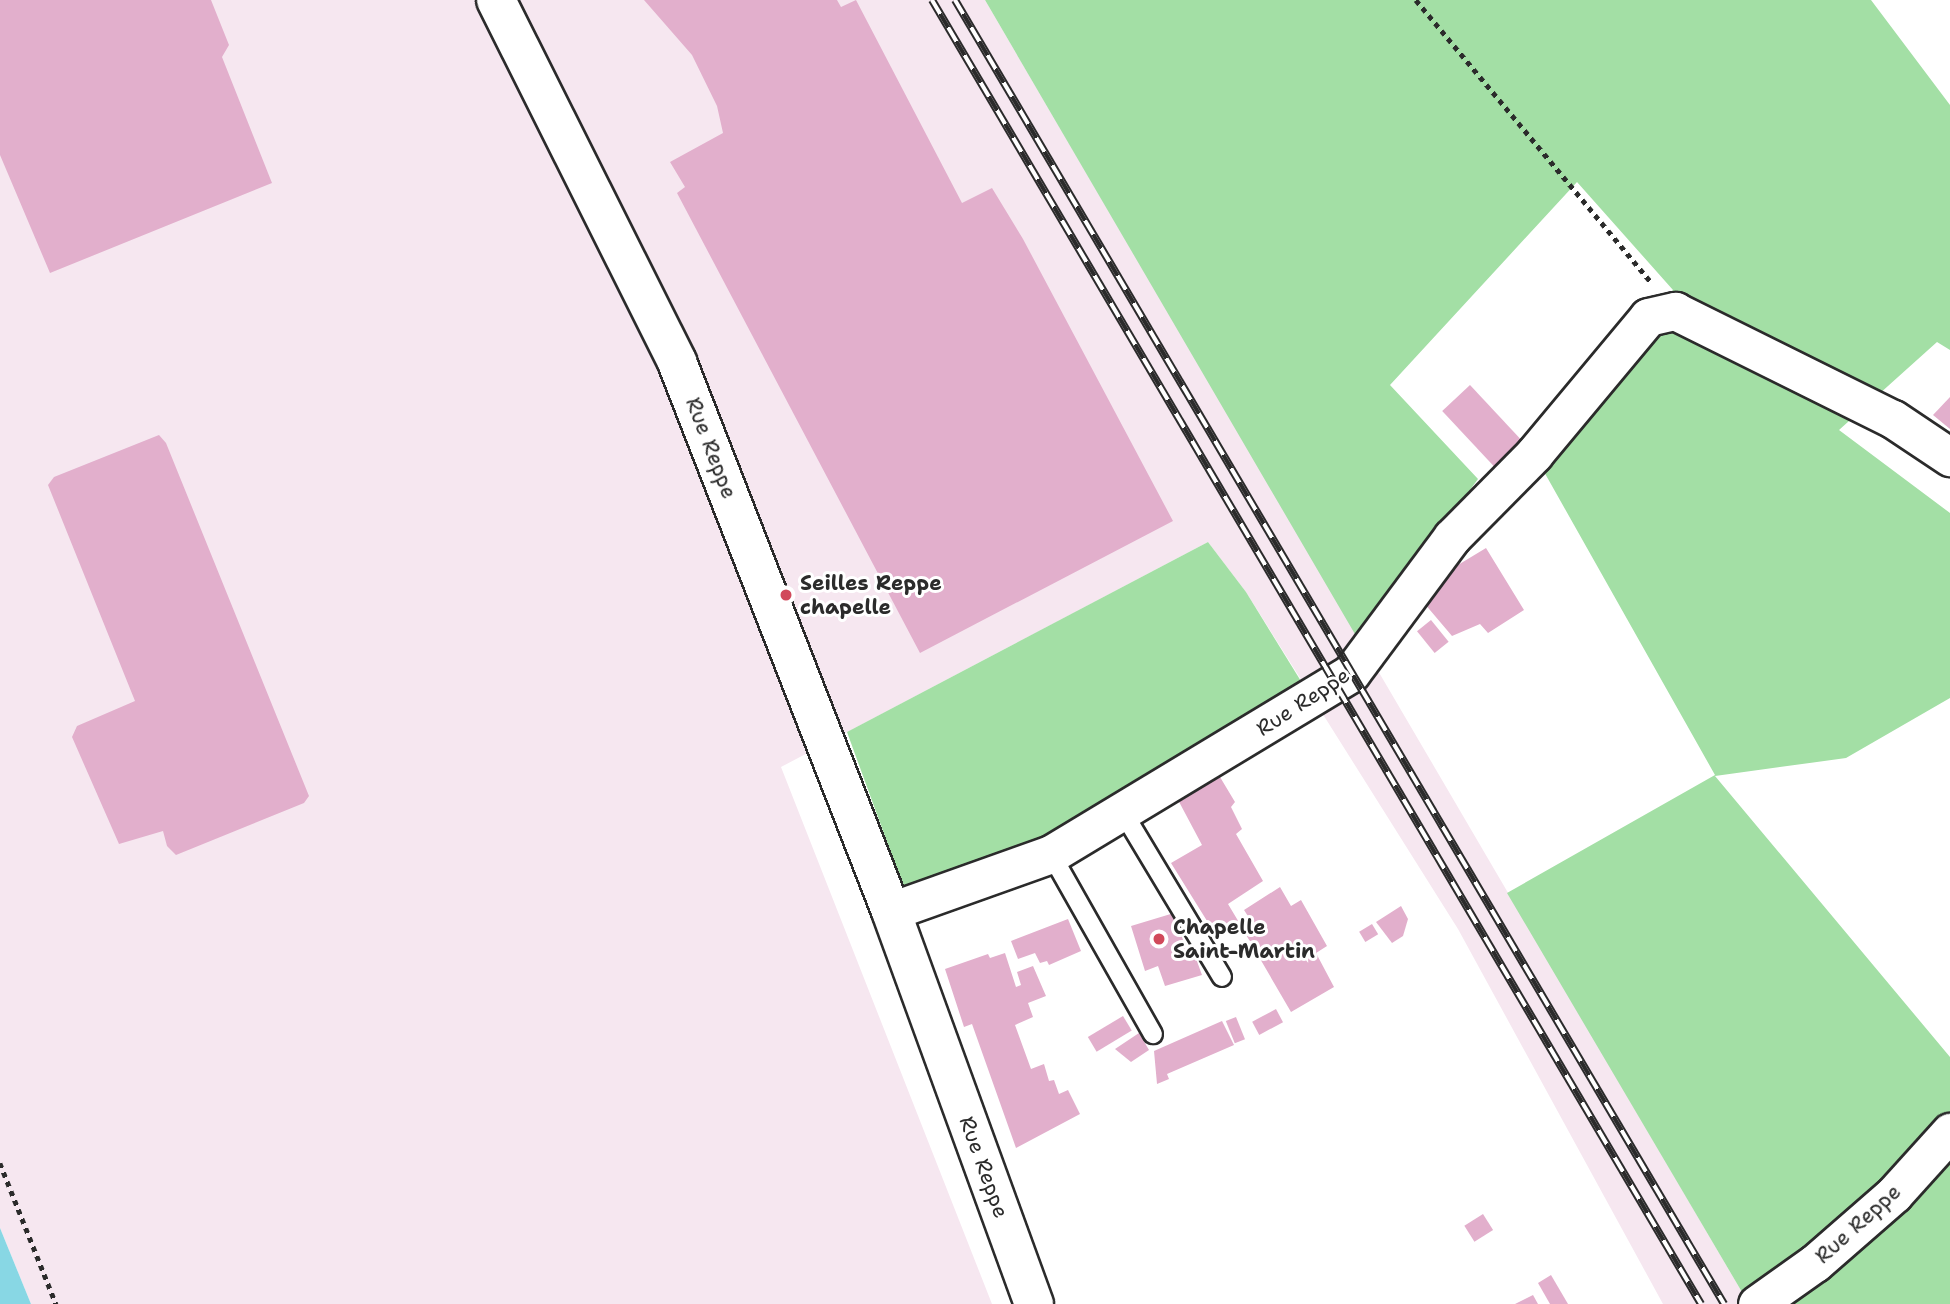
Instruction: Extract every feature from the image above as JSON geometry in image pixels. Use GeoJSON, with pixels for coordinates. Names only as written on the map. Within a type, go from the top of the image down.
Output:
{"type":"FeatureCollection","features":[{"type":"Feature","properties":{"kind":"main road","name":"Rue Reppe"},"geometry":{"type":"LineString","coordinates":[[496,0],[677,362],[891,911],[1034,1304]]}},
{"type":"Feature","properties":{"kind":"street","name":"Rue Reppe"},"geometry":{"type":"LineString","coordinates":[[891,911],[1051,854],[1124,814],[1351,673],[1452,537],[1534,453],[1648,317],[1675,311]]}},
{"type":"Feature","properties":{"kind":"street"},"geometry":{"type":"LineString","coordinates":[[1675,311],[1893,419],[1950,457]]}},
{"type":"Feature","properties":{"kind":"street","name":"Rue Reppe"},"geometry":{"type":"LineString","coordinates":[[1757,1304],[1815,1263],[1894,1194],[1950,1132]]}},
{"type":"Feature","properties":{"kind":"lane"},"geometry":{"type":"LineString","coordinates":[[1124,814],[1222,976]]}},
{"type":"Feature","properties":{"kind":"lane"},"geometry":{"type":"LineString","coordinates":[[1051,854],[1153,1034]]}},
{"type":"Feature","properties":{"kind":"path"},"geometry":{"type":"LineString","coordinates":[[1416,0],[1675,311]]}},
{"type":"Feature","properties":{"kind":"path"},"geometry":{"type":"LineString","coordinates":[[0,1163],[56,1304]]}},
{"type":"Feature","properties":{"kind":"shaded area"},"geometry":{"type":"Polygon","coordinates":[[[0,0],[985,0],[1749,1304],[1663,1304],[1458,929],[1246,592],[1208,542],[781,767],[992,1304],[31,1304],[0,1228],[0,0]]]}},
{"type":"Feature","properties":{"kind":"green space"},"geometry":{"type":"Polygon","coordinates":[[[985,0],[1871,0],[1950,105],[1950,350],[1937,342],[1839,430],[1950,513],[1950,698],[1846,758],[1715,776],[1950,1057],[1950,1304],[1749,1304],[1507,893],[1715,775],[1534,454],[1673,290],[1577,182],[1390,385],[1478,479],[1359,641],[985,0]]]}},
{"type":"Feature","properties":{"kind":"green space"},"geometry":{"type":"Polygon","coordinates":[[[1208,542],[1246,592],[1312,699],[1124,814],[910,905],[847,732],[1208,542]]]}},
{"type":"Feature","properties":{"kind":"water"},"geometry":{"type":"Polygon","coordinates":[[[0,1228],[31,1304],[0,1304],[0,1228]]]}},
{"type":"Feature","properties":{"kind":"building"},"geometry":{"type":"Polygon","coordinates":[[[0,0],[211,0],[229,45],[222,57],[272,183],[50,273],[0,155],[0,0]]]}},
{"type":"Feature","properties":{"kind":"building"},"geometry":{"type":"Polygon","coordinates":[[[644,0],[837,0],[841,7],[856,0],[962,203],[992,188],[1023,239],[1173,521],[920,653],[677,193],[685,187],[670,162],[723,133],[717,106],[692,55],[644,0]]]}},
{"type":"Feature","properties":{"kind":"building"},"geometry":{"type":"Polygon","coordinates":[[[1470,385],[1529,448],[1501,474],[1442,411],[1470,385]]]}},
{"type":"Feature","properties":{"kind":"building"},"geometry":{"type":"Polygon","coordinates":[[[1950,397],[1950,429],[1933,415],[1950,397]]]}},
{"type":"Feature","properties":{"kind":"building"},"geometry":{"type":"Polygon","coordinates":[[[159,435],[166,443],[309,796],[304,803],[176,855],[167,846],[163,831],[119,844],[72,737],[77,726],[135,701],[48,485],[54,477],[159,435]]]}},
{"type":"Feature","properties":{"kind":"building"},"geometry":{"type":"Polygon","coordinates":[[[1486,548],[1524,610],[1488,633],[1480,624],[1452,636],[1424,603],[1442,587],[1440,582],[1448,571],[1486,548]]]}},
{"type":"Feature","properties":{"kind":"building"},"geometry":{"type":"Polygon","coordinates":[[[1431,620],[1449,642],[1435,653],[1417,631],[1431,620]]]}},
{"type":"Feature","properties":{"kind":"building"},"geometry":{"type":"Polygon","coordinates":[[[1220,777],[1235,802],[1231,807],[1242,829],[1236,834],[1263,881],[1228,904],[1240,924],[1217,937],[1171,863],[1202,845],[1177,798],[1220,777]]]}},
{"type":"Feature","properties":{"kind":"building"},"geometry":{"type":"Polygon","coordinates":[[[1280,887],[1291,906],[1301,900],[1327,946],[1316,953],[1334,987],[1291,1012],[1245,933],[1255,927],[1244,910],[1280,887]]]}},
{"type":"Feature","properties":{"kind":"building"},"geometry":{"type":"Polygon","coordinates":[[[1401,906],[1408,919],[1403,936],[1392,943],[1376,922],[1401,906]]]}},
{"type":"Feature","properties":{"kind":"building","name":"Chapelle Saint-Martin"},"geometry":{"type":"Polygon","coordinates":[[[1174,913],[1188,955],[1194,953],[1202,975],[1165,986],[1158,966],[1145,971],[1131,926],[1174,913]]]}},
{"type":"Feature","properties":{"kind":"building"},"geometry":{"type":"Polygon","coordinates":[[[1068,919],[1081,951],[1049,965],[1047,961],[1040,963],[1035,953],[1018,959],[1011,941],[1068,919]]]}},
{"type":"Feature","properties":{"kind":"building"},"geometry":{"type":"Polygon","coordinates":[[[1372,924],[1378,934],[1365,942],[1359,932],[1372,924]]]}},
{"type":"Feature","properties":{"kind":"building"},"geometry":{"type":"Polygon","coordinates":[[[1005,953],[1016,987],[1021,985],[1017,972],[1033,966],[1046,996],[1028,1003],[1033,1017],[1015,1025],[1031,1069],[1044,1064],[1049,1081],[1054,1080],[1059,1094],[1068,1090],[1080,1114],[1016,1148],[972,1024],[964,1027],[945,969],[988,954],[990,958],[1005,953]]]}},
{"type":"Feature","properties":{"kind":"building"},"geometry":{"type":"Polygon","coordinates":[[[1276,1009],[1283,1022],[1259,1035],[1252,1022],[1276,1009]]]}},
{"type":"Feature","properties":{"kind":"building"},"geometry":{"type":"Polygon","coordinates":[[[1123,1016],[1132,1031],[1097,1052],[1088,1037],[1123,1016]]]}},
{"type":"Feature","properties":{"kind":"building"},"geometry":{"type":"Polygon","coordinates":[[[1236,1017],[1245,1039],[1235,1043],[1226,1021],[1236,1017]]]}},
{"type":"Feature","properties":{"kind":"building"},"geometry":{"type":"Polygon","coordinates":[[[1222,1021],[1234,1045],[1167,1074],[1169,1079],[1157,1084],[1154,1051],[1222,1021]]]}},
{"type":"Feature","properties":{"kind":"building"},"geometry":{"type":"Polygon","coordinates":[[[1139,1033],[1149,1050],[1131,1062],[1115,1049],[1139,1033]]]}},
{"type":"Feature","properties":{"kind":"building"},"geometry":{"type":"Polygon","coordinates":[[[1483,1214],[1493,1230],[1474,1242],[1464,1226],[1483,1214]]]}},
{"type":"Feature","properties":{"kind":"building"},"geometry":{"type":"Polygon","coordinates":[[[1551,1275],[1568,1304],[1550,1304],[1538,1283],[1551,1275]]]}},
{"type":"Feature","properties":{"kind":"building"},"geometry":{"type":"Polygon","coordinates":[[[1533,1295],[1538,1304],[1515,1304],[1533,1295]]]}},
{"type":"Feature","properties":{"kind":"railway"},"geometry":{"type":"LineString","coordinates":[[932,0],[1701,1304]]}},
{"type":"Feature","properties":{"kind":"railway"},"geometry":{"type":"LineString","coordinates":[[955,0],[1724,1304]]}},
{"type":"Feature","properties":{"kind":"place","name":"Seilles Reppe chapelle"},"geometry":{"type":"Point","coordinates":[786,595]}},
{"type":"Feature","properties":{"kind":"place","name":"Chapelle Saint-Martin"},"geometry":{"type":"Point","coordinates":[1159,939]}}]}
